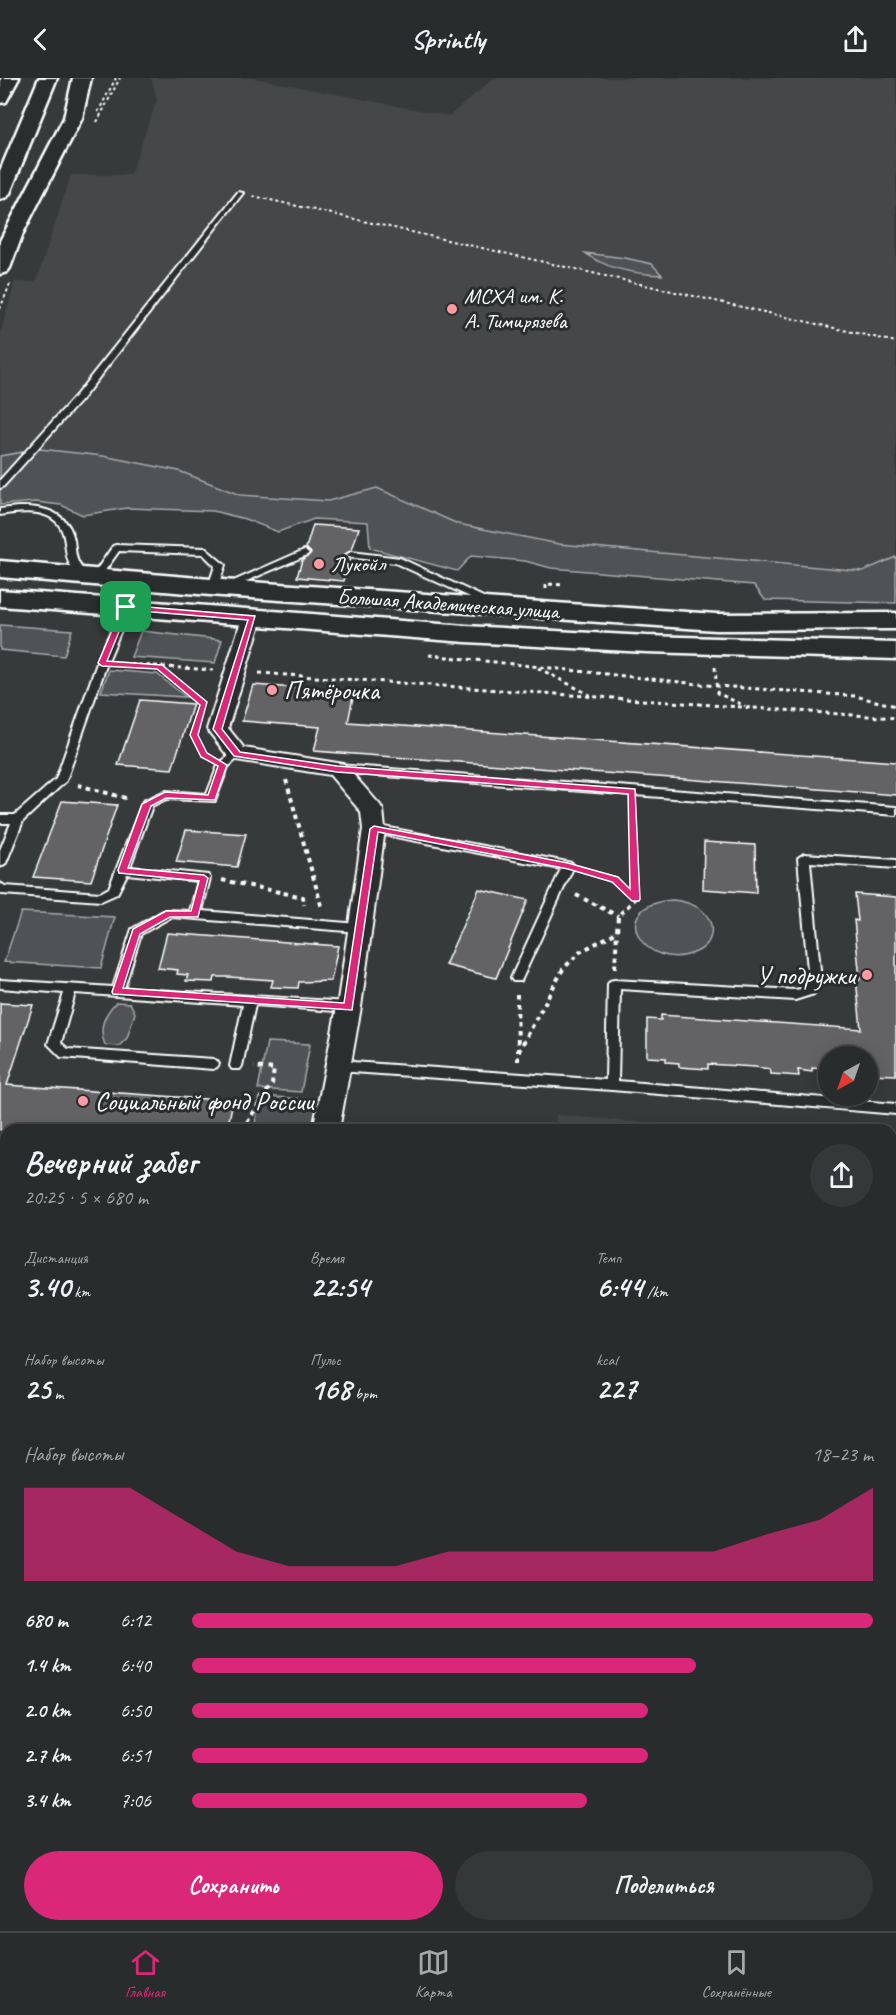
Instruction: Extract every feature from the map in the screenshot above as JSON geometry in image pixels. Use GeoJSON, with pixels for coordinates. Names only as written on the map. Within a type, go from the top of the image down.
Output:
{"type":"FeatureCollection","features":[{"type":"Feature","properties":{"kind":"main road"},"geometry":{"type":"LineString","coordinates":[[0,193],[48,78]]}},
{"type":"Feature","properties":{"kind":"main road"},"geometry":{"type":"LineString","coordinates":[[38,105],[60,78]]}},
{"type":"Feature","properties":{"kind":"main road"},"geometry":{"type":"LineString","coordinates":[[0,268],[13,233],[73,118],[82,78]]}},
{"type":"Feature","properties":{"kind":"main road"},"geometry":{"type":"LineString","coordinates":[[13,233],[72,139],[102,78]]}},
{"type":"Feature","properties":{"kind":"main road","name":"Большая Академическая улица"},"geometry":{"type":"LineString","coordinates":[[0,569],[218,588],[716,622],[896,621]]}},
{"type":"Feature","properties":{"kind":"main road","name":"Большая Академическая улица"},"geometry":{"type":"LineString","coordinates":[[0,598],[466,634],[646,644],[896,651]]}},
{"type":"Feature","properties":{"kind":"street"},"geometry":{"type":"LineString","coordinates":[[252,618],[218,729],[230,759],[337,769],[372,810],[374,829],[349,1007],[327,1124]]}},
{"type":"Feature","properties":{"kind":"lane"},"geometry":{"type":"LineString","coordinates":[[0,485],[81,396],[240,193]]}},
{"type":"Feature","properties":{"kind":"lane"},"geometry":{"type":"LineString","coordinates":[[0,512],[18,508],[38,510],[52,515],[66,528],[69,558],[75,568],[91,577],[116,548],[205,551],[220,565],[218,588],[304,553]]}},
{"type":"Feature","properties":{"kind":"lane"},"geometry":{"type":"LineString","coordinates":[[351,555],[397,560],[463,592],[506,609]]}},
{"type":"Feature","properties":{"kind":"lane"},"geometry":{"type":"LineString","coordinates":[[0,863],[18,819],[61,781],[102,663],[126,607]]}},
{"type":"Feature","properties":{"kind":"lane"},"geometry":{"type":"LineString","coordinates":[[0,887],[2,890],[101,897],[113,891],[147,804],[165,795],[212,798],[230,759]]}},
{"type":"Feature","properties":{"kind":"lane"},"geometry":{"type":"LineString","coordinates":[[337,769],[896,811]]}},
{"type":"Feature","properties":{"kind":"lane"},"geometry":{"type":"LineString","coordinates":[[0,819],[18,819]]}},
{"type":"Feature","properties":{"kind":"lane"},"geometry":{"type":"LineString","coordinates":[[374,829],[568,866],[517,978]]}},
{"type":"Feature","properties":{"kind":"lane"},"geometry":{"type":"LineString","coordinates":[[612,1085],[614,984],[795,995],[810,991],[815,981],[804,858],[896,864]]}},
{"type":"Feature","properties":{"kind":"lane"},"geometry":{"type":"LineString","coordinates":[[123,870],[204,878],[195,915]]}},
{"type":"Feature","properties":{"kind":"lane"},"geometry":{"type":"LineString","coordinates":[[117,992],[136,932],[169,913],[359,928]]}},
{"type":"Feature","properties":{"kind":"lane"},"geometry":{"type":"LineString","coordinates":[[0,984],[349,1007]]}},
{"type":"Feature","properties":{"kind":"lane"},"geometry":{"type":"LineString","coordinates":[[71,988],[54,1044],[65,1054],[213,1064]]}},
{"type":"Feature","properties":{"kind":"lane"},"geometry":{"type":"LineString","coordinates":[[236,1066],[250,1000]]}},
{"type":"Feature","properties":{"kind":"lane"},"geometry":{"type":"LineString","coordinates":[[338,1066],[612,1085],[896,1109]]}},
{"type":"Feature","properties":{"kind":"path"},"geometry":{"type":"LineString","coordinates":[[240,193],[896,342]]}},
{"type":"Feature","properties":{"kind":"path"},"geometry":{"type":"LineString","coordinates":[[420,654],[717,686],[855,696],[896,706]]}},
{"type":"Feature","properties":{"kind":"path"},"geometry":{"type":"LineString","coordinates":[[514,658],[592,696]]}},
{"type":"Feature","properties":{"kind":"path"},"geometry":{"type":"LineString","coordinates":[[102,663],[217,670],[214,678]]}},
{"type":"Feature","properties":{"kind":"path"},"geometry":{"type":"LineString","coordinates":[[708,666],[716,667],[717,693],[749,707]]}},
{"type":"Feature","properties":{"kind":"path"},"geometry":{"type":"LineString","coordinates":[[159,667],[204,704],[207,696]]}},
{"type":"Feature","properties":{"kind":"path"},"geometry":{"type":"LineString","coordinates":[[235,671],[896,718]]}},
{"type":"Feature","properties":{"kind":"path"},"geometry":{"type":"LineString","coordinates":[[194,735],[204,755],[230,759]]}},
{"type":"Feature","properties":{"kind":"path"},"geometry":{"type":"LineString","coordinates":[[296,778],[285,776],[296,824],[306,846],[327,926]]}},
{"type":"Feature","properties":{"kind":"path"},"geometry":{"type":"LineString","coordinates":[[61,781],[147,804]]}},
{"type":"Feature","properties":{"kind":"path"},"geometry":{"type":"LineString","coordinates":[[614,984],[618,916],[635,899],[632,792]]}},
{"type":"Feature","properties":{"kind":"path"},"geometry":{"type":"LineString","coordinates":[[568,866],[615,879],[635,899]]}},
{"type":"Feature","properties":{"kind":"path"},"geometry":{"type":"LineString","coordinates":[[204,878],[245,883],[303,897],[308,924]]}},
{"type":"Feature","properties":{"kind":"path"},"geometry":{"type":"LineString","coordinates":[[559,886],[618,916]]}},
{"type":"Feature","properties":{"kind":"path"},"geometry":{"type":"LineString","coordinates":[[518,1053],[563,969],[580,952],[617,932]]}},
{"type":"Feature","properties":{"kind":"path"},"geometry":{"type":"LineString","coordinates":[[517,978],[517,1078]]}},
{"type":"Feature","properties":{"kind":"path"},"geometry":{"type":"LineString","coordinates":[[236,1066],[274,1069],[272,1084],[246,1124]]}},
{"type":"Feature","properties":{"kind":"shaded area","name":"МСХА им. К. А. Тимирязева"},"geometry":{"type":"Polygon","coordinates":[[[151,78],[253,78],[449,116],[494,78],[896,78],[896,580],[636,564],[387,518],[0,491],[0,335],[15,282],[36,282],[71,175],[130,175],[157,100],[151,78]]]}},
{"type":"Feature","properties":{"kind":"shaded area"},"geometry":{"type":"Polygon","coordinates":[[[585,253],[652,264],[662,275],[622,270],[602,263],[585,253]]]}},
{"type":"Feature","properties":{"kind":"shaded area"},"geometry":{"type":"Polygon","coordinates":[[[40,449],[103,456],[179,471],[240,495],[328,501],[377,488],[458,524],[559,544],[863,571],[896,557],[896,603],[765,600],[754,585],[551,568],[525,561],[471,556],[457,571],[370,548],[368,522],[314,519],[278,532],[245,519],[213,511],[127,508],[83,515],[61,505],[35,502],[0,505],[0,456],[40,449]]]}},
{"type":"Feature","properties":{"kind":"shaded area"},"geometry":{"type":"Polygon","coordinates":[[[0,625],[72,630],[64,656],[0,650],[0,625]]]}},
{"type":"Feature","properties":{"kind":"shaded area"},"geometry":{"type":"Polygon","coordinates":[[[141,631],[222,640],[215,663],[131,657],[141,631]]]}},
{"type":"Feature","properties":{"kind":"shaded area"},"geometry":{"type":"Polygon","coordinates":[[[109,670],[157,674],[186,697],[101,692],[109,670]]]}},
{"type":"Feature","properties":{"kind":"shaded area"},"geometry":{"type":"Polygon","coordinates":[[[673,900],[686,902],[699,908],[705,913],[711,925],[710,937],[703,948],[677,957],[661,954],[648,947],[639,936],[636,925],[639,913],[652,905],[673,900]]]}},
{"type":"Feature","properties":{"kind":"shaded area"},"geometry":{"type":"Polygon","coordinates":[[[21,912],[115,917],[101,968],[4,962],[21,912]]]}},
{"type":"Feature","properties":{"kind":"shaded area"},"geometry":{"type":"Polygon","coordinates":[[[116,1002],[130,1003],[135,1013],[127,1038],[119,1046],[105,1045],[102,1033],[103,1022],[116,1002]]]}},
{"type":"Feature","properties":{"kind":"shaded area"},"geometry":{"type":"Polygon","coordinates":[[[267,1042],[310,1044],[301,1092],[258,1089],[267,1042]]]}},
{"type":"Feature","properties":{"kind":"shaded area"},"geometry":{"type":"Polygon","coordinates":[[[260,1096],[318,1100],[313,1124],[255,1124],[260,1096]]]}},
{"type":"Feature","properties":{"kind":"shaded area"},"geometry":{"type":"Polygon","coordinates":[[[556,1115],[660,1124],[555,1124],[556,1115]]]}},
{"type":"Feature","properties":{"kind":"building"},"geometry":{"type":"Polygon","coordinates":[[[313,525],[359,528],[352,550],[344,555],[350,559],[344,581],[297,577],[302,560],[311,553],[306,548],[313,525]]]}},
{"type":"Feature","properties":{"kind":"building"},"geometry":{"type":"Polygon","coordinates":[[[253,685],[354,692],[348,722],[896,762],[896,795],[314,751],[320,727],[242,721],[253,685]]]}},
{"type":"Feature","properties":{"kind":"building"},"geometry":{"type":"Polygon","coordinates":[[[140,700],[193,704],[172,769],[118,765],[140,700]]]}},
{"type":"Feature","properties":{"kind":"building"},"geometry":{"type":"Polygon","coordinates":[[[62,801],[117,805],[91,881],[33,877],[62,801]]]}},
{"type":"Feature","properties":{"kind":"building"},"geometry":{"type":"Polygon","coordinates":[[[186,830],[246,834],[237,867],[176,862],[186,830]]]}},
{"type":"Feature","properties":{"kind":"building"},"geometry":{"type":"Polygon","coordinates":[[[704,842],[755,845],[756,893],[703,889],[704,842]]]}},
{"type":"Feature","properties":{"kind":"building"},"geometry":{"type":"Polygon","coordinates":[[[479,889],[528,900],[496,978],[445,965],[479,889]]]}},
{"type":"Feature","properties":{"kind":"building"},"geometry":{"type":"Polygon","coordinates":[[[855,894],[896,897],[896,1075],[878,1074],[878,1046],[818,1046],[818,1068],[812,1068],[812,1072],[798,1070],[799,1076],[771,1074],[770,1069],[755,1067],[708,1064],[708,1069],[679,1067],[679,1063],[666,1062],[666,1058],[647,1057],[647,1019],[661,1020],[661,1015],[861,1029],[856,978],[860,979],[854,920],[858,921],[855,894]]]}},
{"type":"Feature","properties":{"kind":"building"},"geometry":{"type":"Polygon","coordinates":[[[167,933],[338,946],[331,981],[299,982],[298,988],[271,987],[273,980],[228,977],[215,977],[214,982],[186,981],[188,975],[177,974],[178,970],[158,968],[167,933]]]}},
{"type":"Feature","properties":{"kind":"building"},"geometry":{"type":"Polygon","coordinates":[[[0,1003],[33,1005],[7,1085],[233,1101],[228,1124],[0,1124],[0,1003]]]}},
{"type":"Feature","properties":{"kind":"place","name":"МСХА им. К. А. Тимирязева"},"geometry":{"type":"Point","coordinates":[452,309]}},
{"type":"Feature","properties":{"kind":"place","name":"Лукойл"},"geometry":{"type":"Point","coordinates":[319,564]}},
{"type":"Feature","properties":{"kind":"place","name":"Пятёрочка"},"geometry":{"type":"Point","coordinates":[272,690]}},
{"type":"Feature","properties":{"kind":"place","name":"У подружки"},"geometry":{"type":"Point","coordinates":[867,975]}},
{"type":"Feature","properties":{"kind":"place","name":"Социальный фонд России"},"geometry":{"type":"Point","coordinates":[83,1101]}},
{"type":"Feature","properties":{"kind":"route"},"geometry":{"type":"LineString","coordinates":[[126,607],[252,618],[218,729],[237,754],[337,769],[632,792],[635,899],[615,879],[568,866],[374,829],[349,1007],[117,992],[136,932],[169,913],[195,915],[204,878],[123,870],[147,804],[165,795],[212,798],[223,765],[204,755],[194,735],[204,704],[159,667],[102,663],[126,607]]}}]}
